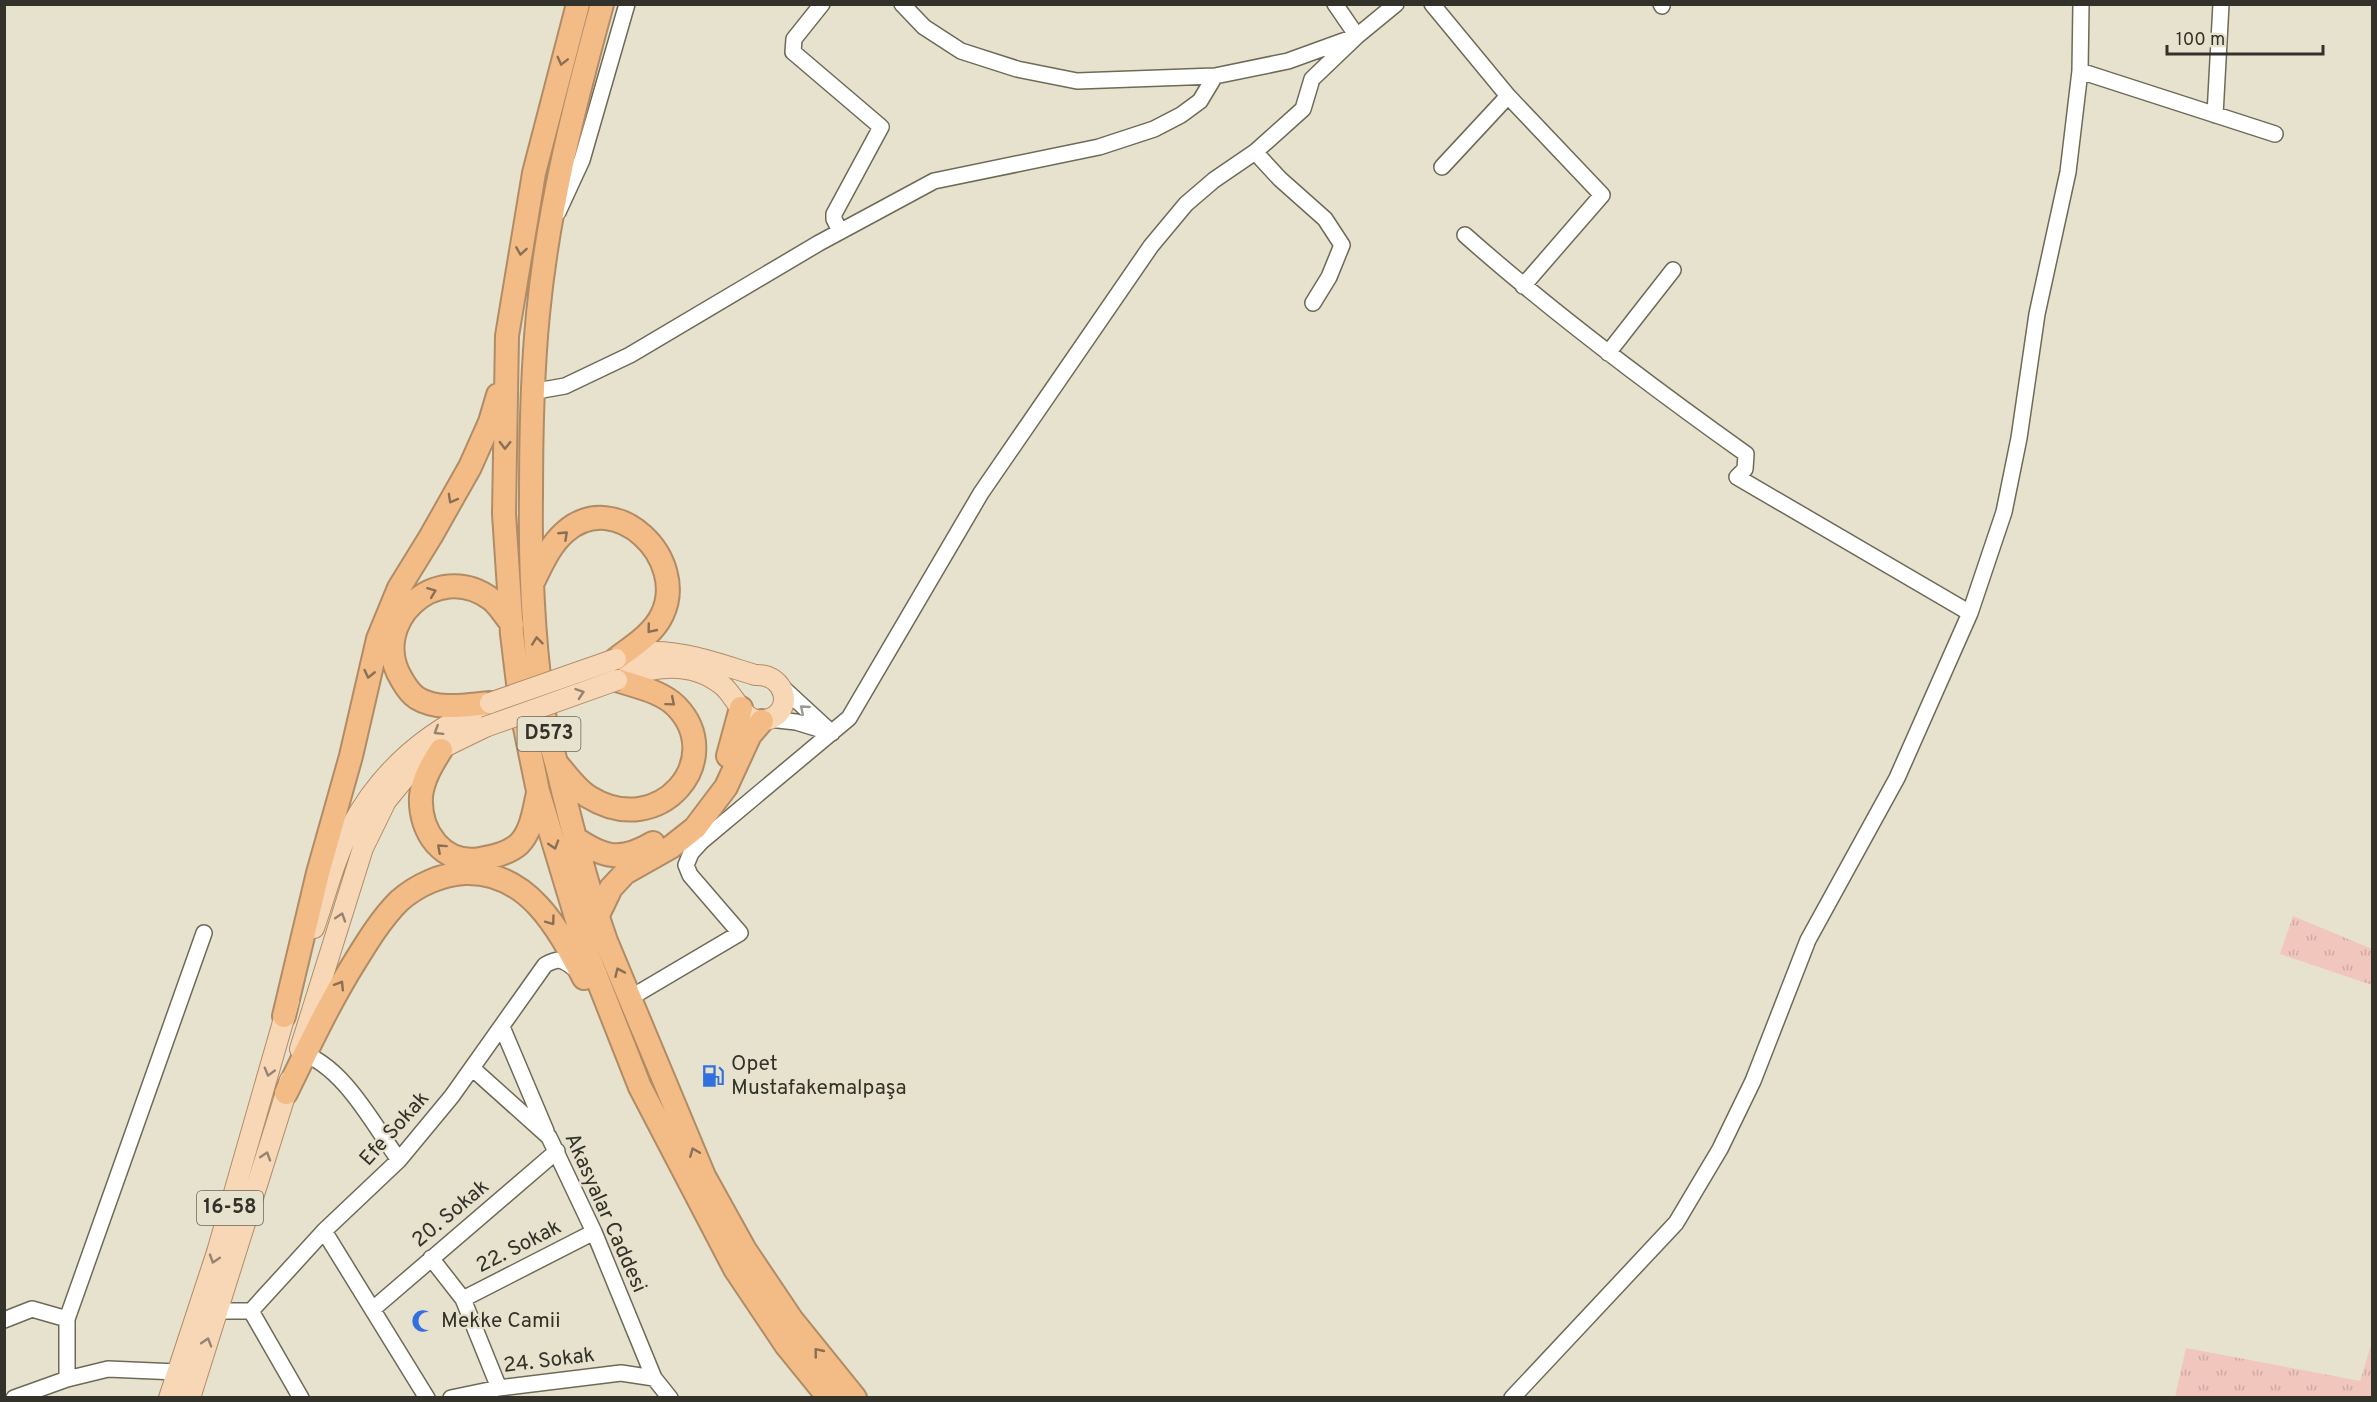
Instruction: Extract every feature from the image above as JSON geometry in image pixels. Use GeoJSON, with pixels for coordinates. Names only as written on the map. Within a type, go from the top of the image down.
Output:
{"type":"FeatureCollection","features":[{"type":"Feature","properties":{"kind":"highway","name":"D573"},"geometry":{"type":"LineString","coordinates":[[578,4],[534,173],[507,336],[504,514],[520,708],[538,791],[586,950],[640,1087],[735,1269],[786,1344],[829,1398]]}},
{"type":"Feature","properties":{"kind":"highway","name":"D573"},"geometry":{"type":"LineString","coordinates":[[602,4],[575,109],[551,227],[538,312],[531,392],[530,538],[545,721],[574,838],[597,917],[704,1176],[735,1232],[792,1320],[855,1398]]}},
{"type":"Feature","properties":{"kind":"highway"},"geometry":{"type":"LineString","coordinates":[[284,1016],[318,873],[351,756],[378,639],[399,588],[470,467],[490,422],[507,368]]}},
{"type":"Feature","properties":{"kind":"highway"},"geometry":{"type":"LineString","coordinates":[[532,583],[548,551],[565,531],[584,520],[601,517],[636,528],[648,539],[667,572],[668,593],[662,615],[649,634],[617,670],[664,696],[677,707],[689,724],[693,741],[692,761],[684,783],[669,799],[650,808],[627,811],[605,805],[586,796],[556,763]]}},
{"type":"Feature","properties":{"kind":"highway"},"geometry":{"type":"LineString","coordinates":[[490,703],[459,706],[437,705],[417,698],[408,690],[393,662],[393,640],[404,611],[415,599],[433,590],[452,586],[474,590],[493,600],[512,624]]}},
{"type":"Feature","properties":{"kind":"highway"},"geometry":{"type":"LineString","coordinates":[[574,838],[604,855],[620,857],[644,848],[672,831],[693,813],[713,787],[733,740],[740,707]]}},
{"type":"Feature","properties":{"kind":"highway"},"geometry":{"type":"LineString","coordinates":[[597,917],[611,888],[625,873],[671,847],[694,828],[726,787],[750,735],[766,720]]}},
{"type":"Feature","properties":{"kind":"highway"},"geometry":{"type":"LineString","coordinates":[[441,750],[426,775],[421,795],[422,817],[431,838],[440,849],[456,859],[468,861],[487,858],[502,854],[518,845],[528,831],[538,791]]}},
{"type":"Feature","properties":{"kind":"highway"},"geometry":{"type":"LineString","coordinates":[[286,1093],[302,1053],[332,997],[375,930],[400,901],[436,878],[474,873],[491,875],[512,884],[546,914],[562,935],[640,1087]]}},
{"type":"Feature","properties":{"kind":"main road"},"geometry":{"type":"LineString","coordinates":[[284,1016],[336,863],[352,825],[373,793],[399,761],[428,737],[460,717],[490,703],[617,670],[639,671],[666,667],[692,670],[722,684],[748,717],[766,720],[776,715],[783,703],[782,687],[771,676],[755,675],[700,658],[652,652],[617,670],[485,727],[441,750],[409,773],[386,801],[363,848],[302,1053]]}},
{"type":"Feature","properties":{"kind":"main road"},"geometry":{"type":"LineString","coordinates":[[740,707],[738,691],[742,683],[755,675]]}},
{"type":"Feature","properties":{"kind":"main road","name":"16-58"},"geometry":{"type":"LineString","coordinates":[[190,1398],[187,1375],[217,1252],[284,1016]]}},
{"type":"Feature","properties":{"kind":"main road","name":"16-58"},"geometry":{"type":"LineString","coordinates":[[169,1398],[187,1375],[217,1311],[286,1093]]}},
{"type":"Feature","properties":{"kind":"street"},"geometry":{"type":"LineString","coordinates":[[551,227],[582,160],[627,4]]}},
{"type":"Feature","properties":{"kind":"street"},"geometry":{"type":"LineString","coordinates":[[822,4],[794,39],[793,52],[881,127],[834,214],[840,231]]}},
{"type":"Feature","properties":{"kind":"street"},"geometry":{"type":"LineString","coordinates":[[1335,4],[1358,36]]}},
{"type":"Feature","properties":{"kind":"street"},"geometry":{"type":"LineString","coordinates":[[630,998],[740,933],[690,875],[686,865],[691,853],[702,841],[849,718],[981,493],[1151,246],[1186,204],[1214,180],[1256,152],[1303,109],[1312,79],[1396,4]]}},
{"type":"Feature","properties":{"kind":"street"},"geometry":{"type":"LineString","coordinates":[[1432,4],[1508,96],[1602,195],[1523,286]]}},
{"type":"Feature","properties":{"kind":"street"},"geometry":{"type":"LineString","coordinates":[[1512,1398],[1676,1222],[1709,1167],[1753,1080],[1808,940],[1897,778],[1970,613],[2004,512],[2019,438],[2037,314],[2068,172],[2080,71],[2081,4]]}},
{"type":"Feature","properties":{"kind":"street"},"geometry":{"type":"LineString","coordinates":[[2215,114],[2221,4]]}},
{"type":"Feature","properties":{"kind":"street"},"geometry":{"type":"LineString","coordinates":[[905,6],[924,27],[961,51],[1017,69],[1077,81],[1215,76],[1288,61],[1358,36]]}},
{"type":"Feature","properties":{"kind":"street"},"geometry":{"type":"LineString","coordinates":[[2080,71],[2275,134]]}},
{"type":"Feature","properties":{"kind":"street"},"geometry":{"type":"LineString","coordinates":[[531,392],[565,386],[630,355],[840,231],[934,181],[1099,147],[1154,129],[1181,115],[1200,101],[1215,76]]}},
{"type":"Feature","properties":{"kind":"street"},"geometry":{"type":"LineString","coordinates":[[1442,167],[1508,96]]}},
{"type":"Feature","properties":{"kind":"street"},"geometry":{"type":"LineString","coordinates":[[1256,152],[1280,179],[1325,219],[1342,245],[1329,277],[1314,303]]}},
{"type":"Feature","properties":{"kind":"street"},"geometry":{"type":"LineString","coordinates":[[1465,235],[1523,286],[1608,353],[1746,454],[1745,469],[1737,477],[1970,613]]}},
{"type":"Feature","properties":{"kind":"street"},"geometry":{"type":"LineString","coordinates":[[1608,353],[1673,270]]}},
{"type":"Feature","properties":{"kind":"street"},"geometry":{"type":"LineString","coordinates":[[782,687],[832,733]]}},
{"type":"Feature","properties":{"kind":"street"},"geometry":{"type":"LineString","coordinates":[[766,720],[796,722],[832,733]]}},
{"type":"Feature","properties":{"kind":"street"},"geometry":{"type":"LineString","coordinates":[[67,1379],[67,1319],[204,933]]}},
{"type":"Feature","properties":{"kind":"street","name":"Efe Sokak"},"geometry":{"type":"LineString","coordinates":[[250,1311],[324,1231],[399,1160],[472,1068],[545,965],[555,960],[562,960],[582,974]]}},
{"type":"Feature","properties":{"kind":"street"},"geometry":{"type":"LineString","coordinates":[[502,1027],[549,1137]]}},
{"type":"Feature","properties":{"kind":"street"},"geometry":{"type":"LineString","coordinates":[[302,1053],[325,1064],[342,1080],[399,1160]]}},
{"type":"Feature","properties":{"kind":"street","name":"Akasyalar Caddesi"},"geometry":{"type":"LineString","coordinates":[[472,1068],[549,1137],[594,1232],[654,1378],[664,1396]]}},
{"type":"Feature","properties":{"kind":"street","name":"20. Sokak"},"geometry":{"type":"LineString","coordinates":[[373,1309],[557,1151]]}},
{"type":"Feature","properties":{"kind":"street"},"geometry":{"type":"LineString","coordinates":[[324,1231],[427,1398]]}},
{"type":"Feature","properties":{"kind":"street","name":"22. Sokak"},"geometry":{"type":"LineString","coordinates":[[463,1299],[594,1232]]}},
{"type":"Feature","properties":{"kind":"street"},"geometry":{"type":"LineString","coordinates":[[432,1258],[463,1299],[498,1389]]}},
{"type":"Feature","properties":{"kind":"street"},"geometry":{"type":"LineString","coordinates":[[4,1320],[32,1309],[67,1319]]}},
{"type":"Feature","properties":{"kind":"street"},"geometry":{"type":"LineString","coordinates":[[217,1311],[250,1311],[300,1398]]}},
{"type":"Feature","properties":{"kind":"street"},"geometry":{"type":"LineString","coordinates":[[14,1398],[67,1379],[108,1369],[187,1375]]}},
{"type":"Feature","properties":{"kind":"street","name":"24. Sokak"},"geometry":{"type":"LineString","coordinates":[[451,1398],[498,1389],[621,1373],[654,1378]]}},
{"type":"Feature","properties":{"kind":"green space"},"geometry":{"type":"Polygon","coordinates":[[[2293,916],[2372,949],[2372,985],[2280,954],[2293,916]]]}},
{"type":"Feature","properties":{"kind":"green space"},"geometry":{"type":"Polygon","coordinates":[[[2372,1342],[2372,1397],[2175,1397],[2186,1348],[2360,1381],[2372,1342]]]}},
{"type":"Feature","properties":{"kind":"place","name":"Opet Mustafakemalpaşa"},"geometry":{"type":"Point","coordinates":[713,1076]}},
{"type":"Feature","properties":{"kind":"place","name":"Mekke Camii"},"geometry":{"type":"Point","coordinates":[423,1321]}}]}
